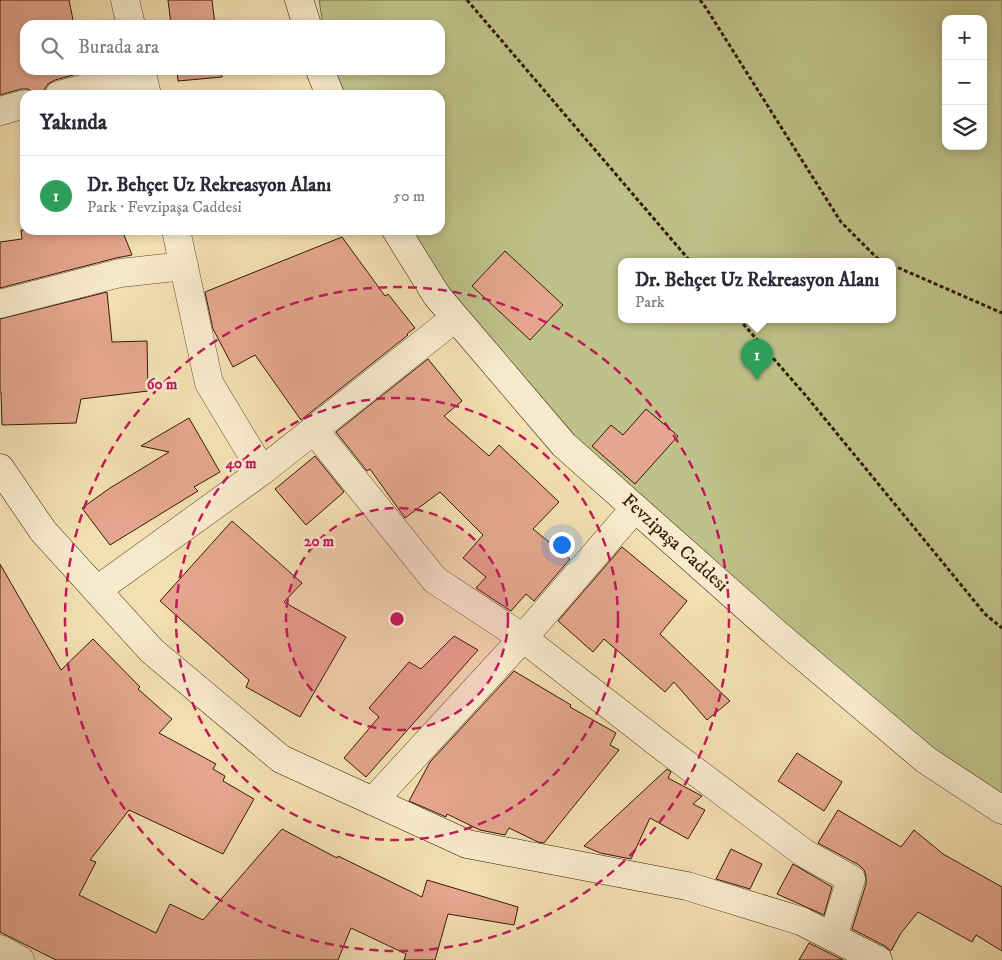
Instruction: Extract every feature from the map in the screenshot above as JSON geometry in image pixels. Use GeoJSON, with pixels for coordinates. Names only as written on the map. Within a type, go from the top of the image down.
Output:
{"type":"FeatureCollection","features":[{"type":"Feature","properties":{"kind":"street"},"geometry":{"type":"LineString","coordinates":[[125,0],[130,20]]}},
{"type":"Feature","properties":{"kind":"street"},"geometry":{"type":"LineString","coordinates":[[299,0],[305,20]]}},
{"type":"Feature","properties":{"kind":"street"},"geometry":{"type":"LineString","coordinates":[[322,75],[328,90]]}},
{"type":"Feature","properties":{"kind":"street"},"geometry":{"type":"LineString","coordinates":[[85,90],[143,79]]}},
{"type":"Feature","properties":{"kind":"street"},"geometry":{"type":"LineString","coordinates":[[0,111],[20,105]]}},
{"type":"Feature","properties":{"kind":"street"},"geometry":{"type":"LineString","coordinates":[[177,235],[209,383],[262,471]]}},
{"type":"Feature","properties":{"kind":"street","name":"Fevzipaşa Caddesi"},"geometry":{"type":"LineString","coordinates":[[399,235],[437,296],[564,445],[778,635],[926,760],[1002,810]]}},
{"type":"Feature","properties":{"kind":"street"},"geometry":{"type":"LineString","coordinates":[[0,304],[120,273],[184,266]]}},
{"type":"Feature","properties":{"kind":"street"},"geometry":{"type":"LineString","coordinates":[[97,590],[262,471],[455,318]]}},
{"type":"Feature","properties":{"kind":"street"},"geometry":{"type":"LineString","coordinates":[[314,430],[435,580],[524,638],[667,750],[804,852],[851,879],[833,937]]}},
{"type":"Feature","properties":{"kind":"street"},"geometry":{"type":"LineString","coordinates":[[0,468],[43,532],[152,651],[281,758],[467,844],[687,886],[801,921],[878,960]]}},
{"type":"Feature","properties":{"kind":"street"},"geometry":{"type":"LineString","coordinates":[[373,801],[524,638],[635,508]]}},
{"type":"Feature","properties":{"kind":"street"},"geometry":{"type":"LineString","coordinates":[[0,949],[20,960]]}},
{"type":"Feature","properties":{"kind":"path"},"geometry":{"type":"LineString","coordinates":[[467,0],[687,258]]}},
{"type":"Feature","properties":{"kind":"path"},"geometry":{"type":"LineString","coordinates":[[700,0],[841,222],[877,258]]}},
{"type":"Feature","properties":{"kind":"path"},"geometry":{"type":"LineString","coordinates":[[896,267],[1002,313]]}},
{"type":"Feature","properties":{"kind":"path"},"geometry":{"type":"LineString","coordinates":[[742,323],[807,397],[985,614],[1002,628]]}},
{"type":"Feature","properties":{"kind":"green space"},"geometry":{"type":"Polygon","coordinates":[[[319,0],[1002,0],[1002,807],[565,445],[460,314],[411,235],[445,235],[445,90],[339,90],[335,75],[445,75],[445,20],[322,20],[319,0]]]}},
{"type":"Feature","properties":{"kind":"building"},"geometry":{"type":"Polygon","coordinates":[[[0,0],[69,0],[73,20],[20,20],[20,75],[73,75],[55,80],[48,84],[44,90],[21,89],[0,95],[0,0]]]}},
{"type":"Feature","properties":{"kind":"building"},"geometry":{"type":"Polygon","coordinates":[[[168,0],[212,0],[214,20],[170,20],[168,0]]]}},
{"type":"Feature","properties":{"kind":"building"},"geometry":{"type":"Polygon","coordinates":[[[177,75],[222,75],[222,77],[178,81],[177,75]]]}},
{"type":"Feature","properties":{"kind":"building"},"geometry":{"type":"Polygon","coordinates":[[[22,235],[124,235],[132,255],[0,288],[0,242],[22,239],[22,235]]]}},
{"type":"Feature","properties":{"kind":"building"},"geometry":{"type":"Polygon","coordinates":[[[342,237],[385,296],[388,294],[415,328],[301,420],[255,355],[233,367],[213,329],[205,292],[342,237]]]}},
{"type":"Feature","properties":{"kind":"building"},"geometry":{"type":"Polygon","coordinates":[[[505,251],[563,305],[530,340],[472,286],[505,251]]]}},
{"type":"Feature","properties":{"kind":"building"},"geometry":{"type":"Polygon","coordinates":[[[107,292],[112,342],[147,341],[148,391],[81,399],[76,423],[2,425],[0,319],[107,292]]]}},
{"type":"Feature","properties":{"kind":"building"},"geometry":{"type":"Polygon","coordinates":[[[428,359],[462,401],[444,416],[489,456],[499,445],[559,502],[533,529],[570,559],[534,601],[526,594],[511,611],[476,588],[486,577],[463,558],[483,535],[440,492],[405,518],[370,469],[367,471],[336,432],[428,359]]]}},
{"type":"Feature","properties":{"kind":"building"},"geometry":{"type":"Polygon","coordinates":[[[646,409],[678,436],[635,484],[592,446],[611,425],[623,435],[646,409]]]}},
{"type":"Feature","properties":{"kind":"building"},"geometry":{"type":"Polygon","coordinates":[[[189,418],[220,472],[194,487],[198,491],[110,545],[82,508],[110,488],[169,452],[141,446],[189,418]]]}},
{"type":"Feature","properties":{"kind":"building"},"geometry":{"type":"Polygon","coordinates":[[[315,456],[344,492],[306,525],[275,489],[315,456]]]}},
{"type":"Feature","properties":{"kind":"building"},"geometry":{"type":"Polygon","coordinates":[[[232,521],[302,583],[284,602],[346,637],[300,717],[246,687],[249,680],[160,601],[232,521]]]}},
{"type":"Feature","properties":{"kind":"building"},"geometry":{"type":"Polygon","coordinates":[[[622,547],[687,601],[660,634],[730,701],[707,720],[674,682],[665,692],[604,639],[593,652],[558,621],[622,547]]]}},
{"type":"Feature","properties":{"kind":"building"},"geometry":{"type":"Polygon","coordinates":[[[0,564],[61,670],[93,639],[140,687],[138,689],[172,719],[159,733],[216,764],[213,769],[225,776],[223,781],[254,799],[223,854],[129,810],[90,860],[96,862],[79,895],[156,933],[170,904],[203,920],[282,829],[337,858],[338,856],[422,897],[427,880],[518,907],[514,925],[448,914],[435,960],[404,960],[406,954],[351,928],[338,960],[56,960],[0,932],[0,564]]]}},
{"type":"Feature","properties":{"kind":"building"},"geometry":{"type":"Polygon","coordinates":[[[454,636],[478,650],[366,777],[344,758],[379,717],[369,708],[409,662],[421,669],[454,636]]]}},
{"type":"Feature","properties":{"kind":"building"},"geometry":{"type":"Polygon","coordinates":[[[514,671],[571,705],[570,707],[616,733],[610,745],[619,750],[544,843],[509,828],[505,835],[480,830],[447,814],[446,817],[409,801],[430,762],[514,671]]]}},
{"type":"Feature","properties":{"kind":"building"},"geometry":{"type":"Polygon","coordinates":[[[797,753],[842,782],[824,811],[778,781],[797,753]]]}},
{"type":"Feature","properties":{"kind":"building"},"geometry":{"type":"Polygon","coordinates":[[[667,769],[671,772],[668,778],[702,796],[693,804],[705,810],[688,839],[650,818],[631,859],[600,853],[584,846],[667,769]]]}},
{"type":"Feature","properties":{"kind":"building"},"geometry":{"type":"Polygon","coordinates":[[[838,810],[901,847],[914,830],[943,854],[1002,887],[1002,951],[976,935],[972,942],[918,912],[901,933],[891,951],[852,929],[866,884],[864,870],[859,865],[818,843],[838,810]]]}},
{"type":"Feature","properties":{"kind":"building"},"geometry":{"type":"Polygon","coordinates":[[[731,849],[762,864],[750,889],[716,879],[731,849]]]}},
{"type":"Feature","properties":{"kind":"building"},"geometry":{"type":"Polygon","coordinates":[[[793,864],[832,887],[824,915],[777,894],[793,864]]]}},
{"type":"Feature","properties":{"kind":"building"},"geometry":{"type":"Polygon","coordinates":[[[809,943],[843,960],[799,960],[809,943]]]}},
{"type":"Feature","properties":{"kind":"place","name":"Dr. Behçet Uz Rekreasyon Alanı"},"geometry":{"type":"Point","coordinates":[757,380]}}]}
